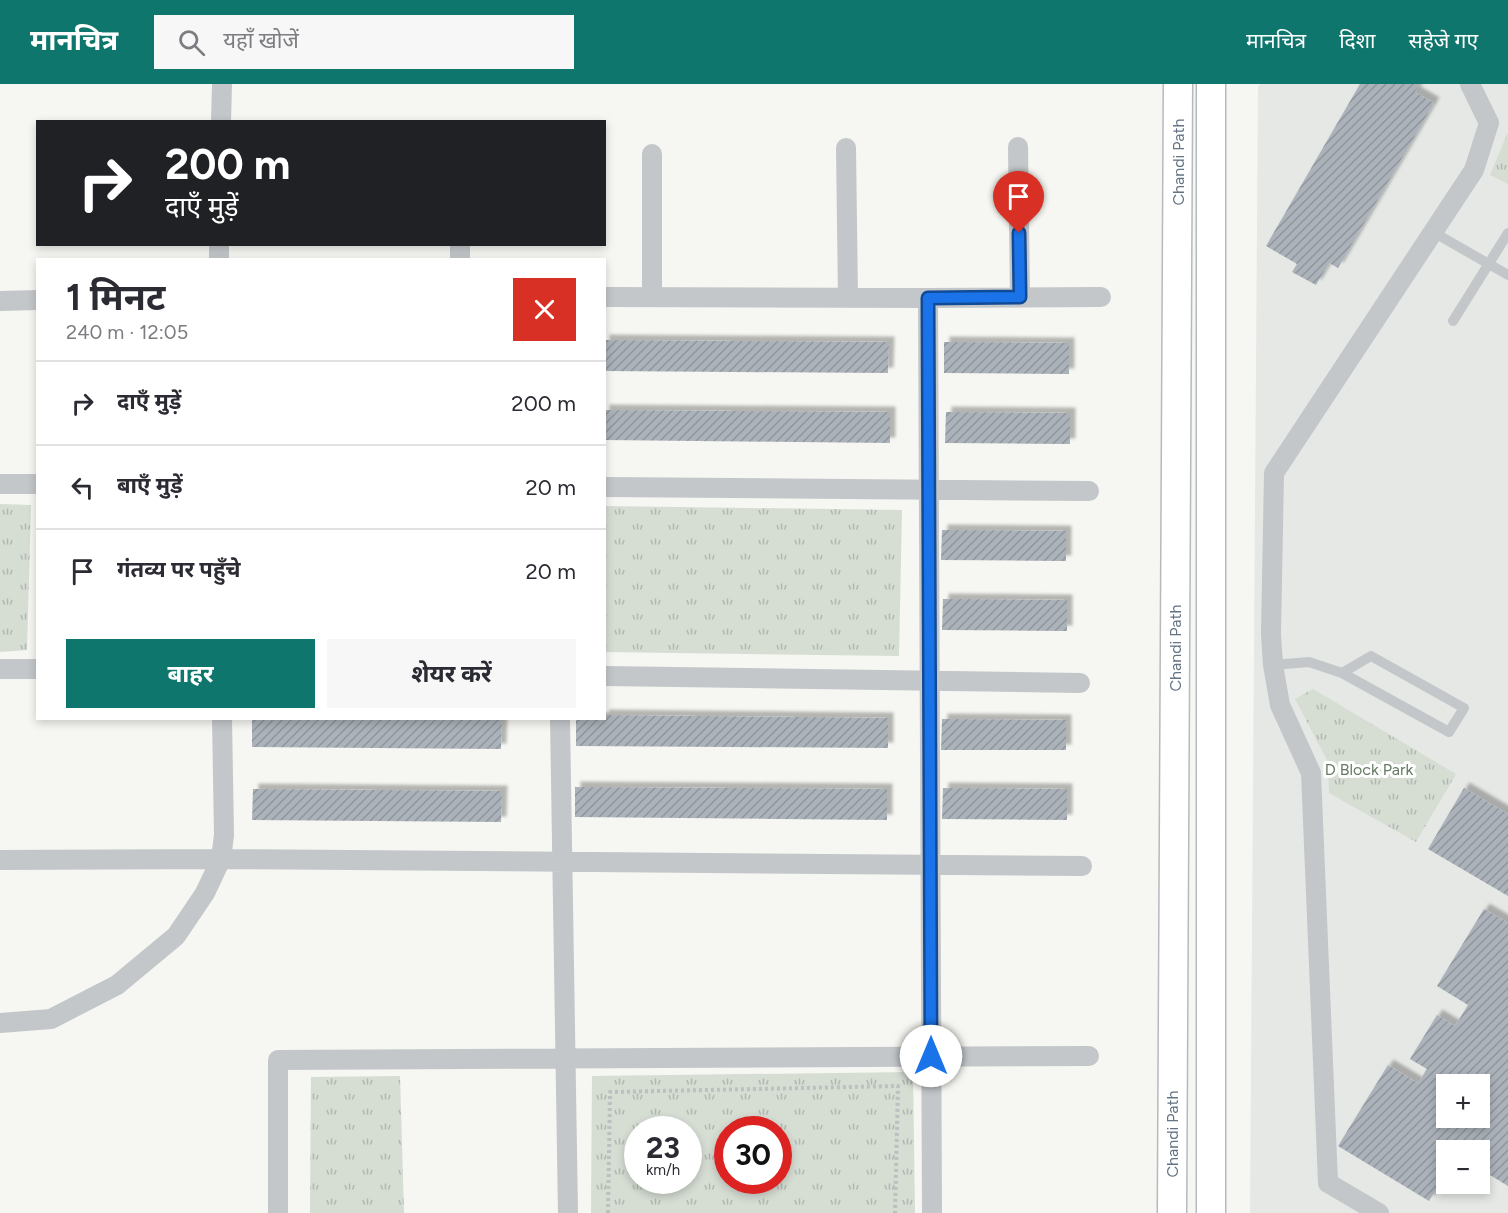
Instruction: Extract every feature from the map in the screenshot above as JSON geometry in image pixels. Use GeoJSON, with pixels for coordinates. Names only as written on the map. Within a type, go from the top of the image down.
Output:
{"type":"FeatureCollection","features":[{"type":"Feature","properties":{"kind":"main road","name":"Chandi Path"},"geometry":{"type":"LineString","coordinates":[[1172,1213],[1178,84]]}},
{"type":"Feature","properties":{"kind":"main road","name":"Chandi Path"},"geometry":{"type":"LineString","coordinates":[[1210,1213],[1211,84]]}},
{"type":"Feature","properties":{"kind":"street"},"geometry":{"type":"LineString","coordinates":[[221,120],[222,84]]}},
{"type":"Feature","properties":{"kind":"street"},"geometry":{"type":"LineString","coordinates":[[1379,1213],[1328,1183],[1311,773],[1280,705],[1270,634],[1274,473],[1474,170],[1489,123],[1470,84]]}},
{"type":"Feature","properties":{"kind":"street"},"geometry":{"type":"LineString","coordinates":[[1018,147],[1020,297]]}},
{"type":"Feature","properties":{"kind":"street"},"geometry":{"type":"LineString","coordinates":[[846,148],[848,297]]}},
{"type":"Feature","properties":{"kind":"street"},"geometry":{"type":"LineString","coordinates":[[652,154],[652,297]]}},
{"type":"Feature","properties":{"kind":"street"},"geometry":{"type":"LineString","coordinates":[[606,297],[1101,297]]}},
{"type":"Feature","properties":{"kind":"street"},"geometry":{"type":"LineString","coordinates":[[928,298],[932,1213]]}},
{"type":"Feature","properties":{"kind":"street"},"geometry":{"type":"LineString","coordinates":[[0,301],[36,300]]}},
{"type":"Feature","properties":{"kind":"street"},"geometry":{"type":"LineString","coordinates":[[0,484],[36,484]]}},
{"type":"Feature","properties":{"kind":"street"},"geometry":{"type":"LineString","coordinates":[[606,487],[1089,491]]}},
{"type":"Feature","properties":{"kind":"street"},"geometry":{"type":"LineString","coordinates":[[0,669],[36,669]]}},
{"type":"Feature","properties":{"kind":"street"},"geometry":{"type":"LineString","coordinates":[[606,676],[1080,682]]}},
{"type":"Feature","properties":{"kind":"street"},"geometry":{"type":"LineString","coordinates":[[0,1023],[51,1019],[117,985],[176,936],[205,893],[221,859],[224,835],[222,720]]}},
{"type":"Feature","properties":{"kind":"street"},"geometry":{"type":"LineString","coordinates":[[560,720],[568,1213]]}},
{"type":"Feature","properties":{"kind":"street"},"geometry":{"type":"LineString","coordinates":[[0,860],[221,859],[1082,866]]}},
{"type":"Feature","properties":{"kind":"street"},"geometry":{"type":"LineString","coordinates":[[278,1213],[278,1060],[1089,1056]]}},
{"type":"Feature","properties":{"kind":"lane"},"geometry":{"type":"LineString","coordinates":[[1433,232],[1508,275]]}},
{"type":"Feature","properties":{"kind":"lane"},"geometry":{"type":"LineString","coordinates":[[1453,321],[1508,232]]}},
{"type":"Feature","properties":{"kind":"lane"},"geometry":{"type":"LineString","coordinates":[[1273,664],[1308,662],[1342,673],[1449,732],[1464,708],[1371,656],[1342,673]]}},
{"type":"Feature","properties":{"kind":"path"},"geometry":{"type":"LineString","coordinates":[[608,1213],[610,1092],[898,1086],[895,1213]]}},
{"type":"Feature","properties":{"kind":"shaded area"},"geometry":{"type":"Polygon","coordinates":[[[1260,84],[1508,84],[1508,1213],[1250,1213],[1258,87],[1260,84]]]}},
{"type":"Feature","properties":{"kind":"green space"},"geometry":{"type":"Polygon","coordinates":[[[1508,132],[1508,184],[1490,175],[1508,132]]]}},
{"type":"Feature","properties":{"kind":"green space"},"geometry":{"type":"Polygon","coordinates":[[[0,504],[31,505],[27,650],[0,652],[0,504]]]}},
{"type":"Feature","properties":{"kind":"green space"},"geometry":{"type":"Polygon","coordinates":[[[606,506],[902,510],[899,656],[606,652],[606,506]]]}},
{"type":"Feature","properties":{"kind":"green space","name":"D Block Park"},"geometry":{"type":"Polygon","coordinates":[[[1313,689],[1456,774],[1416,842],[1329,793],[1328,762],[1295,699],[1313,689]]]}},
{"type":"Feature","properties":{"kind":"green space"},"geometry":{"type":"Polygon","coordinates":[[[913,1072],[915,1213],[591,1213],[592,1076],[913,1072]]]}},
{"type":"Feature","properties":{"kind":"green space"},"geometry":{"type":"Polygon","coordinates":[[[400,1076],[404,1213],[310,1213],[311,1077],[400,1076]]]}},
{"type":"Feature","properties":{"kind":"building"},"geometry":{"type":"Polygon","coordinates":[[[1360,84],[1420,84],[1415,92],[1434,103],[1338,268],[1329,263],[1316,285],[1292,272],[1297,264],[1266,246],[1360,84]]]}},
{"type":"Feature","properties":{"kind":"building"},"geometry":{"type":"Polygon","coordinates":[[[606,340],[889,342],[888,373],[606,371],[606,340]]]}},
{"type":"Feature","properties":{"kind":"building"},"geometry":{"type":"Polygon","coordinates":[[[944,342],[1069,343],[1069,374],[944,373],[944,342]]]}},
{"type":"Feature","properties":{"kind":"building"},"geometry":{"type":"Polygon","coordinates":[[[606,410],[890,412],[890,443],[606,440],[606,410]]]}},
{"type":"Feature","properties":{"kind":"building"},"geometry":{"type":"Polygon","coordinates":[[[946,412],[1070,413],[1070,444],[945,443],[946,412]]]}},
{"type":"Feature","properties":{"kind":"building"},"geometry":{"type":"Polygon","coordinates":[[[942,530],[1066,531],[1066,561],[941,560],[942,530]]]}},
{"type":"Feature","properties":{"kind":"building"},"geometry":{"type":"Polygon","coordinates":[[[943,599],[1067,600],[1067,631],[942,630],[943,599]]]}},
{"type":"Feature","properties":{"kind":"building"},"geometry":{"type":"Polygon","coordinates":[[[606,715],[888,718],[888,748],[576,746],[576,720],[606,720],[606,715]]]}},
{"type":"Feature","properties":{"kind":"building"},"geometry":{"type":"Polygon","coordinates":[[[942,719],[1066,720],[1066,750],[941,750],[942,719]]]}},
{"type":"Feature","properties":{"kind":"building"},"geometry":{"type":"Polygon","coordinates":[[[252,720],[502,720],[501,749],[252,747],[252,720]]]}},
{"type":"Feature","properties":{"kind":"building"},"geometry":{"type":"Polygon","coordinates":[[[575,787],[887,789],[887,820],[575,817],[575,787]]]}},
{"type":"Feature","properties":{"kind":"building"},"geometry":{"type":"Polygon","coordinates":[[[943,788],[1067,789],[1067,820],[942,819],[943,788]]]}},
{"type":"Feature","properties":{"kind":"building"},"geometry":{"type":"Polygon","coordinates":[[[1464,788],[1508,814],[1508,896],[1428,849],[1464,788]]]}},
{"type":"Feature","properties":{"kind":"building"},"geometry":{"type":"Polygon","coordinates":[[[253,789],[502,791],[501,822],[252,820],[253,789]]]}},
{"type":"Feature","properties":{"kind":"building"},"geometry":{"type":"Polygon","coordinates":[[[1484,909],[1508,923],[1508,1186],[1490,1175],[1490,1140],[1436,1140],[1436,1190],[1429,1201],[1338,1146],[1388,1065],[1418,1083],[1427,1069],[1410,1059],[1437,1015],[1455,1026],[1468,1005],[1437,986],[1484,909]]]}},
{"type":"Feature","properties":{"kind":"route"},"geometry":{"type":"LineString","coordinates":[[931,1056],[928,298],[1020,297],[1019,233]]}}]}
